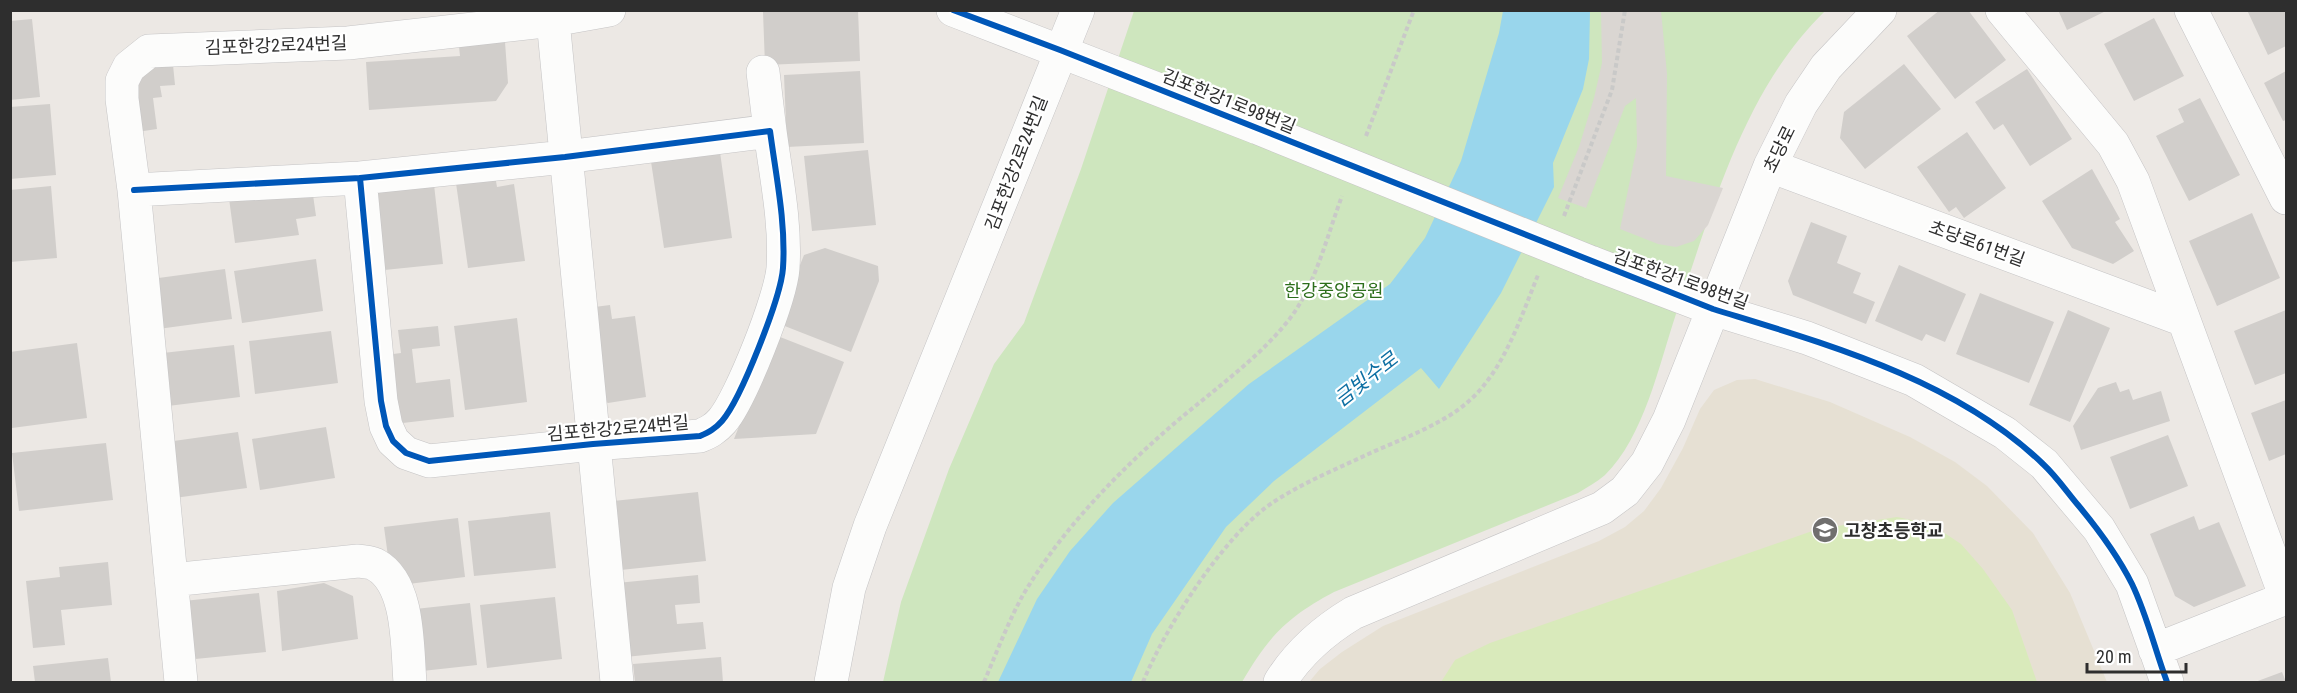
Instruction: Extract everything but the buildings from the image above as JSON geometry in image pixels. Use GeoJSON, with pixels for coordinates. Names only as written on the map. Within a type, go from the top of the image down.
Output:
{"type":"FeatureCollection","features":[{"type":"Feature","properties":{"kind":"street","name":"김포한강2로24번길"},"geometry":{"type":"LineString","coordinates":[[181,682],[134,190],[122,99],[123,81],[129,67],[149,51],[348,43],[552,20],[609,10]]}},
{"type":"Feature","properties":{"kind":"street"},"geometry":{"type":"LineString","coordinates":[[953,10],[1060,50]]}},
{"type":"Feature","properties":{"kind":"street","name":"김포한강2로24번길"},"geometry":{"type":"LineString","coordinates":[[1060,10],[1060,50]]}},
{"type":"Feature","properties":{"kind":"street","name":"김포한강2로24번길"},"geometry":{"type":"LineString","coordinates":[[831,682],[849,588],[870,526],[1078,10]]}},
{"type":"Feature","properties":{"kind":"street","name":"초당로"},"geometry":{"type":"LineString","coordinates":[[1280,682],[1308,645],[1327,628],[1353,613],[1602,508],[1625,490],[1647,463],[1669,420],[1770,166],[1801,104],[1826,67],[1880,10]]}},
{"type":"Feature","properties":{"kind":"street"},"geometry":{"type":"LineString","coordinates":[[2002,10],[2113,144],[2133,181],[2286,598],[2155,650]]}},
{"type":"Feature","properties":{"kind":"street"},"geometry":{"type":"LineString","coordinates":[[2191,10],[2286,198]]}},
{"type":"Feature","properties":{"kind":"street","name":"김포한강2로24번길"},"geometry":{"type":"LineString","coordinates":[[552,20],[617,682]]}},
{"type":"Feature","properties":{"kind":"street","name":"김포한강1로98번길"},"geometry":{"type":"LineString","coordinates":[[1060,50],[1590,262],[1713,309],[1807,338],[1914,380],[2005,433],[2043,464],[2098,530],[2132,584],[2167,682]]}},
{"type":"Feature","properties":{"kind":"street","name":"김포한강2로24번길"},"geometry":{"type":"LineString","coordinates":[[360,178],[381,401],[386,426],[393,441],[406,453],[429,461],[593,444],[700,436],[713,430],[731,407],[775,302],[783,270],[779,203],[763,72]]}},
{"type":"Feature","properties":{"kind":"street"},"geometry":{"type":"LineString","coordinates":[[134,190],[360,178],[565,157],[770,131]]}},
{"type":"Feature","properties":{"kind":"street","name":"초당로61번길"},"geometry":{"type":"LineString","coordinates":[[1770,166],[2184,320]]}},
{"type":"Feature","properties":{"kind":"street"},"geometry":{"type":"LineString","coordinates":[[171,580],[358,561],[375,564],[390,577],[400,593],[410,682]]}},
{"type":"Feature","properties":{"kind":"path"},"geometry":{"type":"LineString","coordinates":[[1362,146],[1414,10]]}},
{"type":"Feature","properties":{"kind":"path"},"geometry":{"type":"LineString","coordinates":[[1560,224],[1612,90],[1626,10]]}},
{"type":"Feature","properties":{"kind":"path"},"geometry":{"type":"LineString","coordinates":[[984,682],[1023,596],[1053,550],[1088,508],[1117,476],[1230,377],[1288,320],[1306,289],[1345,190]]}},
{"type":"Feature","properties":{"kind":"path"},"geometry":{"type":"LineString","coordinates":[[1143,682],[1170,629],[1199,585],[1251,519],[1274,501],[1304,484],[1445,417],[1468,402],[1485,382],[1500,358],[1542,266]]}},
{"type":"Feature","properties":{"kind":"shaded area"},"geometry":{"type":"Polygon","coordinates":[[[1601,11],[1661,11],[1667,74],[1666,176],[1723,188],[1708,225],[1694,241],[1676,247],[1658,244],[1620,229],[1637,146],[1636,98],[1625,106],[1586,208],[1558,198],[1579,147],[1594,98],[1602,63],[1601,11]]]}},
{"type":"Feature","properties":{"kind":"shaded area","name":"고창초등학교"},"geometry":{"type":"Polygon","coordinates":[[[1755,379],[1830,402],[1910,437],[1955,462],[1987,486],[2033,533],[2070,593],[2107,682],[1309,682],[1320,669],[1342,652],[1383,626],[1599,541],[1625,527],[1644,511],[1661,488],[1683,448],[1700,409],[1714,390],[1737,380],[1755,379]]]}},
{"type":"Feature","properties":{"kind":"green space","name":"한강중앙공원"},"geometry":{"type":"Polygon","coordinates":[[[1134,11],[1825,11],[1772,77],[1752,114],[1718,193],[1640,421],[1619,459],[1599,480],[1578,493],[1334,592],[1318,601],[1280,629],[1261,652],[1242,682],[883,682],[901,602],[949,469],[994,364],[1024,323],[1081,169],[1134,11]]]}},
{"type":"Feature","properties":{"kind":"green space"},"geometry":{"type":"Polygon","coordinates":[[[1897,517],[1931,524],[1961,544],[1983,569],[2012,610],[2037,682],[1441,682],[1455,660],[1490,643],[1818,529],[1897,517]]]}},
{"type":"Feature","properties":{"kind":"water","name":"금빛수로"},"geometry":{"type":"Polygon","coordinates":[[[1503,11],[1590,11],[1589,59],[1583,89],[1553,163],[1554,187],[1501,293],[1439,389],[1421,368],[1274,481],[1226,527],[1152,634],[1131,682],[998,682],[1037,599],[1070,551],[1113,503],[1249,384],[1390,284],[1425,238],[1461,161],[1499,33],[1503,11]]]}},
{"type":"Feature","properties":{"kind":"cycle path"},"geometry":{"type":"LineString","coordinates":[[953,10],[1060,50],[1713,309],[1844,351],[1930,387],[1970,409],[2008,434],[2043,464],[2100,533],[2132,584],[2147,620],[2167,682]]}},
{"type":"Feature","properties":{"kind":"cycle path"},"geometry":{"type":"LineString","coordinates":[[134,190],[360,178],[381,401],[386,426],[393,441],[406,453],[429,461],[593,444],[700,436],[717,426],[730,409],[749,371],[781,282],[784,251],[782,217],[770,131],[565,157],[360,178]]}},
{"type":"Feature","properties":{"kind":"place","name":"고창초등학교"},"geometry":{"type":"Point","coordinates":[1825,530]}}]}
